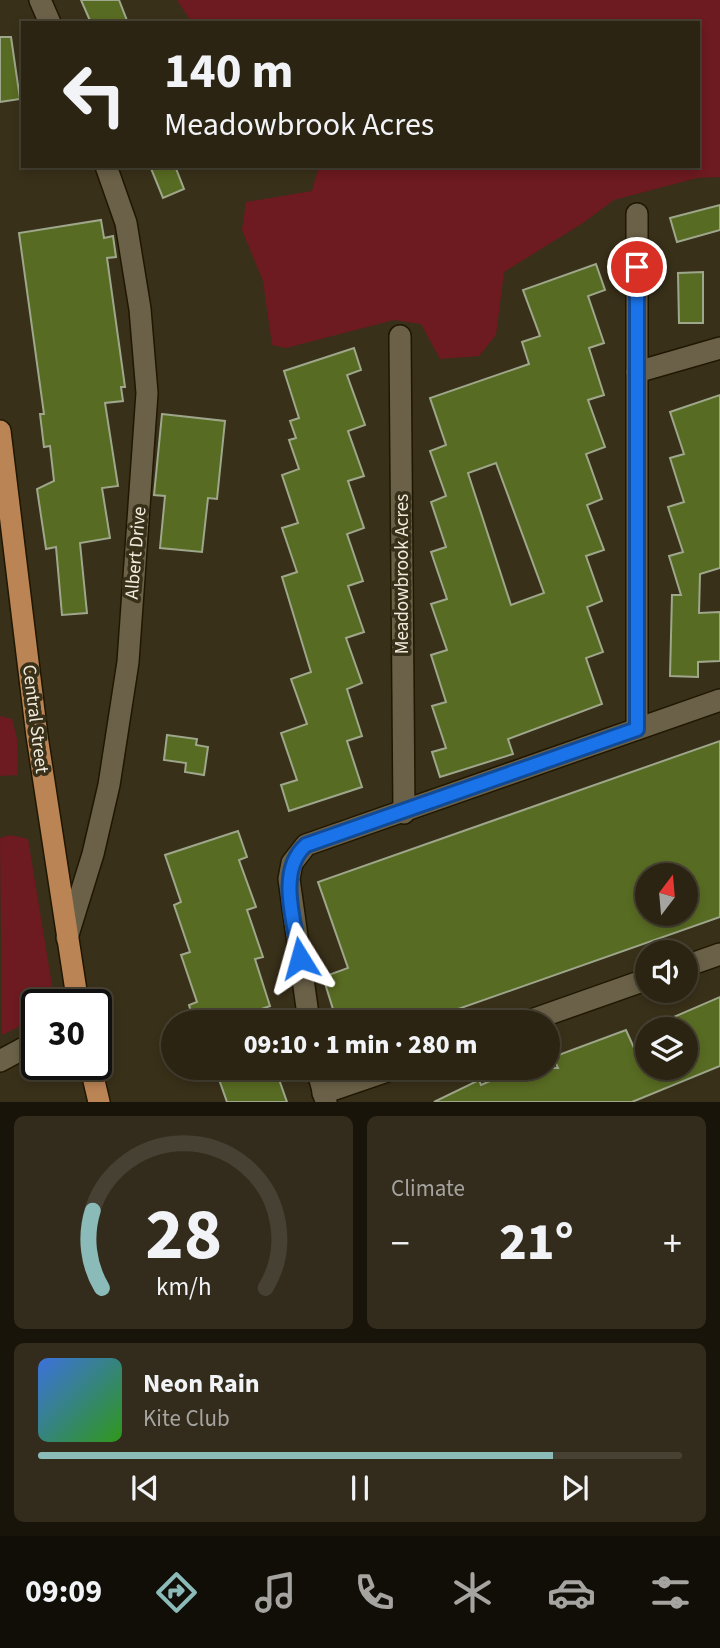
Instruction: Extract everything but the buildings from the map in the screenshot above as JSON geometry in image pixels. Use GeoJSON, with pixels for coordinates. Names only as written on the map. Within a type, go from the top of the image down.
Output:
{"type":"FeatureCollection","features":[{"type":"Feature","properties":{"kind":"main road","name":"Central Street"},"geometry":{"type":"LineString","coordinates":[[0,432],[37,736],[75,989]]}},
{"type":"Feature","properties":{"kind":"main road"},"geometry":{"type":"LineString","coordinates":[[94,1080],[99,1102]]}},
{"type":"Feature","properties":{"kind":"street"},"geometry":{"type":"LineString","coordinates":[[40,0],[49,21]]}},
{"type":"Feature","properties":{"kind":"street","name":"Albert Drive"},"geometry":{"type":"LineString","coordinates":[[66,938],[93,854],[109,785],[128,663],[147,407],[140,309],[126,223],[107,168]]}},
{"type":"Feature","properties":{"kind":"street"},"geometry":{"type":"LineString","coordinates":[[637,214],[637,729]]}},
{"type":"Feature","properties":{"kind":"street","name":"Meadowbrook Acres"},"geometry":{"type":"LineString","coordinates":[[400,336],[404,813]]}},
{"type":"Feature","properties":{"kind":"street"},"geometry":{"type":"LineString","coordinates":[[638,372],[720,348]]}},
{"type":"Feature","properties":{"kind":"street"},"geometry":{"type":"LineString","coordinates":[[307,1010],[289,879],[292,863],[300,850],[315,841],[404,813],[720,700]]}},
{"type":"Feature","properties":{"kind":"street"},"geometry":{"type":"LineString","coordinates":[[698,962],[720,954]]}},
{"type":"Feature","properties":{"kind":"street"},"geometry":{"type":"LineString","coordinates":[[560,1010],[635,984]]}},
{"type":"Feature","properties":{"kind":"street"},"geometry":{"type":"LineString","coordinates":[[0,1061],[21,1050]]}},
{"type":"Feature","properties":{"kind":"street"},"geometry":{"type":"LineString","coordinates":[[320,1080],[325,1097],[367,1080]]}},
{"type":"Feature","properties":{"kind":"shaded area"},"geometry":{"type":"Polygon","coordinates":[[[177,0],[720,0],[720,177],[697,178],[614,200],[583,223],[504,272],[496,335],[479,356],[440,359],[421,324],[394,320],[286,348],[272,345],[263,281],[242,230],[246,202],[312,191],[318,168],[700,168],[700,21],[191,21],[177,0]]]}},
{"type":"Feature","properties":{"kind":"shaded area"},"geometry":{"type":"Polygon","coordinates":[[[0,716],[12,719],[17,739],[18,775],[0,776],[0,716]]]}},
{"type":"Feature","properties":{"kind":"shaded area"},"geometry":{"type":"Polygon","coordinates":[[[10,835],[28,839],[53,989],[21,989],[21,1026],[2,1035],[0,838],[10,835]]]}},
{"type":"Feature","properties":{"kind":"route"},"geometry":{"type":"LineString","coordinates":[[300,958],[289,879],[292,863],[306,845],[404,813],[637,729],[637,267]]}}]}
